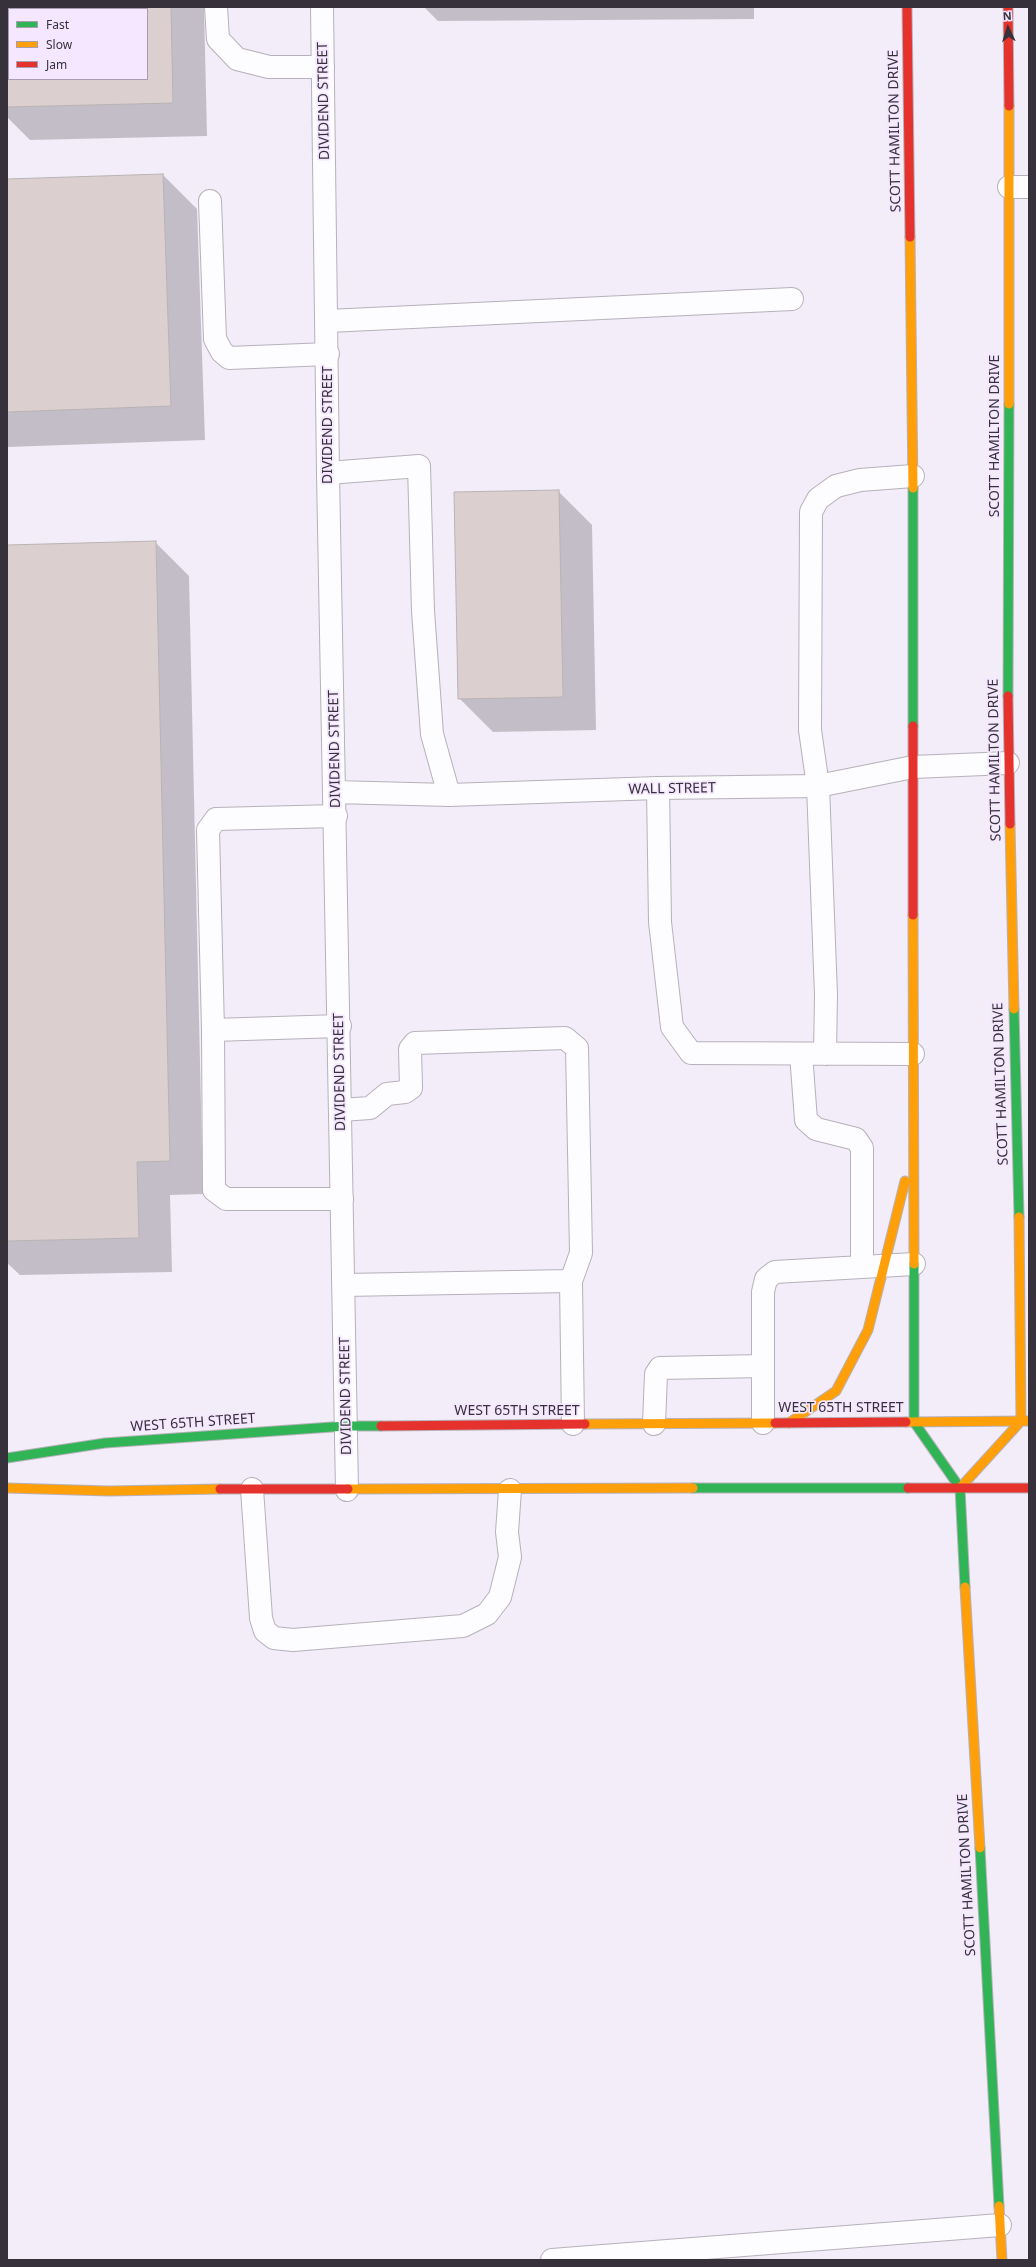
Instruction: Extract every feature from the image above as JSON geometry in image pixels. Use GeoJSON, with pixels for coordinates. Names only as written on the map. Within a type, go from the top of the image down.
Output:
{"type":"FeatureCollection","features":[{"type":"Feature","properties":{"kind":"street"},"geometry":{"type":"LineString","coordinates":[[216,7],[218,40],[237,59],[269,67],[323,67]]}},
{"type":"Feature","properties":{"kind":"street","name":"DIVIDEND STREET"},"geometry":{"type":"LineString","coordinates":[[322,7],[328,321],[328,473],[336,792],[347,1490]]}},
{"type":"Feature","properties":{"kind":"street","name":"SCOTT HAMILTON DRIVE"},"geometry":{"type":"LineString","coordinates":[[907,7],[913,476],[914,1422]]}},
{"type":"Feature","properties":{"kind":"street","name":"SCOTT HAMILTON DRIVE"},"geometry":{"type":"LineString","coordinates":[[1008,7],[1019,187],[1008,763],[1023,1158],[1021,1275],[1025,1421]]}},
{"type":"Feature","properties":{"kind":"street"},"geometry":{"type":"LineString","coordinates":[[210,201],[215,339],[222,352],[229,358],[328,354]]}},
{"type":"Feature","properties":{"kind":"street"},"geometry":{"type":"LineString","coordinates":[[328,321],[792,299]]}},
{"type":"Feature","properties":{"kind":"street"},"geometry":{"type":"LineString","coordinates":[[328,473],[419,466],[422,611],[432,734],[449,795]]}},
{"type":"Feature","properties":{"kind":"street"},"geometry":{"type":"LineString","coordinates":[[825,1054],[826,995],[818,786],[810,723],[811,512],[818,499],[836,486],[860,480],[913,476]]}},
{"type":"Feature","properties":{"kind":"street","name":"WALL STREET"},"geometry":{"type":"LineString","coordinates":[[336,792],[449,795],[658,788],[818,786],[913,767],[1008,763]]}},
{"type":"Feature","properties":{"kind":"street"},"geometry":{"type":"LineString","coordinates":[[658,788],[660,922],[672,1027],[691,1053],[913,1054]]}},
{"type":"Feature","properties":{"kind":"street"},"geometry":{"type":"LineString","coordinates":[[336,816],[216,819],[208,830],[213,1030],[214,1190],[226,1200],[342,1199]]}},
{"type":"Feature","properties":{"kind":"street"},"geometry":{"type":"LineString","coordinates":[[213,1030],[340,1026]]}},
{"type":"Feature","properties":{"kind":"street"},"geometry":{"type":"LineString","coordinates":[[341,1110],[370,1108],[387,1094],[405,1092],[410,1088],[410,1049],[415,1043],[565,1038],[577,1048],[582,1253],[571,1281],[573,1424]]}},
{"type":"Feature","properties":{"kind":"street"},"geometry":{"type":"LineString","coordinates":[[801,1054],[806,1120],[816,1130],[856,1139],[862,1148],[862,1267]]}},
{"type":"Feature","properties":{"kind":"street"},"geometry":{"type":"LineString","coordinates":[[789,1423],[836,1391],[868,1330],[913,1146]]}},
{"type":"Feature","properties":{"kind":"street"},"geometry":{"type":"LineString","coordinates":[[763,1423],[763,1292],[766,1279],[775,1272],[914,1264]]}},
{"type":"Feature","properties":{"kind":"street"},"geometry":{"type":"LineString","coordinates":[[1021,1275],[1029,1292]]}},
{"type":"Feature","properties":{"kind":"street"},"geometry":{"type":"LineString","coordinates":[[344,1284],[571,1281]]}},
{"type":"Feature","properties":{"kind":"street"},"geometry":{"type":"LineString","coordinates":[[654,1424],[656,1374],[660,1368],[763,1366]]}},
{"type":"Feature","properties":{"kind":"street"},"geometry":{"type":"LineString","coordinates":[[960,1488],[1025,1421]]}},
{"type":"Feature","properties":{"kind":"street","name":"WEST 65TH STREET"},"geometry":{"type":"LineString","coordinates":[[7,1458],[105,1443],[346,1426],[1025,1421]]}},
{"type":"Feature","properties":{"kind":"street"},"geometry":{"type":"LineString","coordinates":[[914,1422],[960,1488]]}},
{"type":"Feature","properties":{"kind":"street"},"geometry":{"type":"LineString","coordinates":[[7,1488],[109,1491],[252,1489],[510,1490],[1029,1488]]}},
{"type":"Feature","properties":{"kind":"street","name":"SCOTT HAMILTON DRIVE"},"geometry":{"type":"LineString","coordinates":[[960,1488],[1002,2260]]}},
{"type":"Feature","properties":{"kind":"street"},"geometry":{"type":"LineString","coordinates":[[252,1489],[263,1624],[265,1631],[274,1638],[293,1640],[464,1626],[488,1614],[500,1597],[510,1557],[507,1532],[510,1490]]}},
{"type":"Feature","properties":{"kind":"street"},"geometry":{"type":"LineString","coordinates":[[552,2260],[1000,2225]]}},
{"type":"Feature","properties":{"kind":"building"},"geometry":{"type":"Polygon","coordinates":[[[7,7],[171,7],[173,103],[7,107],[7,7]]]}},
{"type":"Feature","properties":{"kind":"building"},"geometry":{"type":"Polygon","coordinates":[[[163,174],[171,406],[7,412],[7,179],[163,174]]]}},
{"type":"Feature","properties":{"kind":"building"},"geometry":{"type":"Polygon","coordinates":[[[559,490],[563,697],[458,699],[454,492],[559,490]]]}},
{"type":"Feature","properties":{"kind":"building"},"geometry":{"type":"Polygon","coordinates":[[[156,541],[170,1161],[137,1162],[139,1238],[7,1241],[7,545],[156,541]]]}},
{"type":"Feature","properties":{"kind":"traffic: fast"},"geometry":{"type":"LineString","coordinates":[[1008,696],[1009,404]]}},
{"type":"Feature","properties":{"kind":"traffic: fast"},"geometry":{"type":"LineString","coordinates":[[913,488],[913,726]]}},
{"type":"Feature","properties":{"kind":"traffic: fast"},"geometry":{"type":"LineString","coordinates":[[1014,1009],[1019,1217]]}},
{"type":"Feature","properties":{"kind":"traffic: fast"},"geometry":{"type":"LineString","coordinates":[[914,1264],[914,1422],[960,1488],[965,1587]]}},
{"type":"Feature","properties":{"kind":"traffic: fast"},"geometry":{"type":"LineString","coordinates":[[7,1458],[105,1443],[346,1426],[381,1426]]}},
{"type":"Feature","properties":{"kind":"traffic: fast"},"geometry":{"type":"LineString","coordinates":[[693,1488],[908,1488]]}},
{"type":"Feature","properties":{"kind":"traffic: fast"},"geometry":{"type":"LineString","coordinates":[[980,1848],[999,2206]]}},
{"type":"Feature","properties":{"kind":"traffic: slow"},"geometry":{"type":"LineString","coordinates":[[1009,106],[1009,404]]}},
{"type":"Feature","properties":{"kind":"traffic: slow"},"geometry":{"type":"LineString","coordinates":[[910,237],[913,488]]}},
{"type":"Feature","properties":{"kind":"traffic: slow"},"geometry":{"type":"LineString","coordinates":[[1010,824],[1014,1009]]}},
{"type":"Feature","properties":{"kind":"traffic: slow"},"geometry":{"type":"LineString","coordinates":[[913,915],[914,1264]]}},
{"type":"Feature","properties":{"kind":"traffic: slow"},"geometry":{"type":"LineString","coordinates":[[789,1423],[836,1391],[868,1330],[905,1181]]}},
{"type":"Feature","properties":{"kind":"traffic: slow"},"geometry":{"type":"LineString","coordinates":[[960,1488],[1021,1421],[1019,1217]]}},
{"type":"Feature","properties":{"kind":"traffic: slow"},"geometry":{"type":"LineString","coordinates":[[906,1422],[1029,1421]]}},
{"type":"Feature","properties":{"kind":"traffic: slow"},"geometry":{"type":"LineString","coordinates":[[585,1424],[775,1423]]}},
{"type":"Feature","properties":{"kind":"traffic: slow"},"geometry":{"type":"LineString","coordinates":[[7,1488],[109,1491],[220,1489]]}},
{"type":"Feature","properties":{"kind":"traffic: slow"},"geometry":{"type":"LineString","coordinates":[[348,1489],[693,1488]]}},
{"type":"Feature","properties":{"kind":"traffic: slow"},"geometry":{"type":"LineString","coordinates":[[965,1587],[980,1848]]}},
{"type":"Feature","properties":{"kind":"traffic: slow"},"geometry":{"type":"LineString","coordinates":[[999,2206],[1002,2260]]}},
{"type":"Feature","properties":{"kind":"traffic: jam"},"geometry":{"type":"LineString","coordinates":[[907,7],[910,237]]}},
{"type":"Feature","properties":{"kind":"traffic: jam"},"geometry":{"type":"LineString","coordinates":[[1008,7],[1009,106]]}},
{"type":"Feature","properties":{"kind":"traffic: jam"},"geometry":{"type":"LineString","coordinates":[[1008,696],[1010,824]]}},
{"type":"Feature","properties":{"kind":"traffic: jam"},"geometry":{"type":"LineString","coordinates":[[913,726],[913,915]]}},
{"type":"Feature","properties":{"kind":"traffic: jam"},"geometry":{"type":"LineString","coordinates":[[775,1423],[906,1422]]}},
{"type":"Feature","properties":{"kind":"traffic: jam"},"geometry":{"type":"LineString","coordinates":[[381,1426],[585,1424]]}},
{"type":"Feature","properties":{"kind":"traffic: jam"},"geometry":{"type":"LineString","coordinates":[[908,1488],[1029,1488]]}},
{"type":"Feature","properties":{"kind":"traffic: jam"},"geometry":{"type":"LineString","coordinates":[[220,1489],[348,1489]]}}]}
